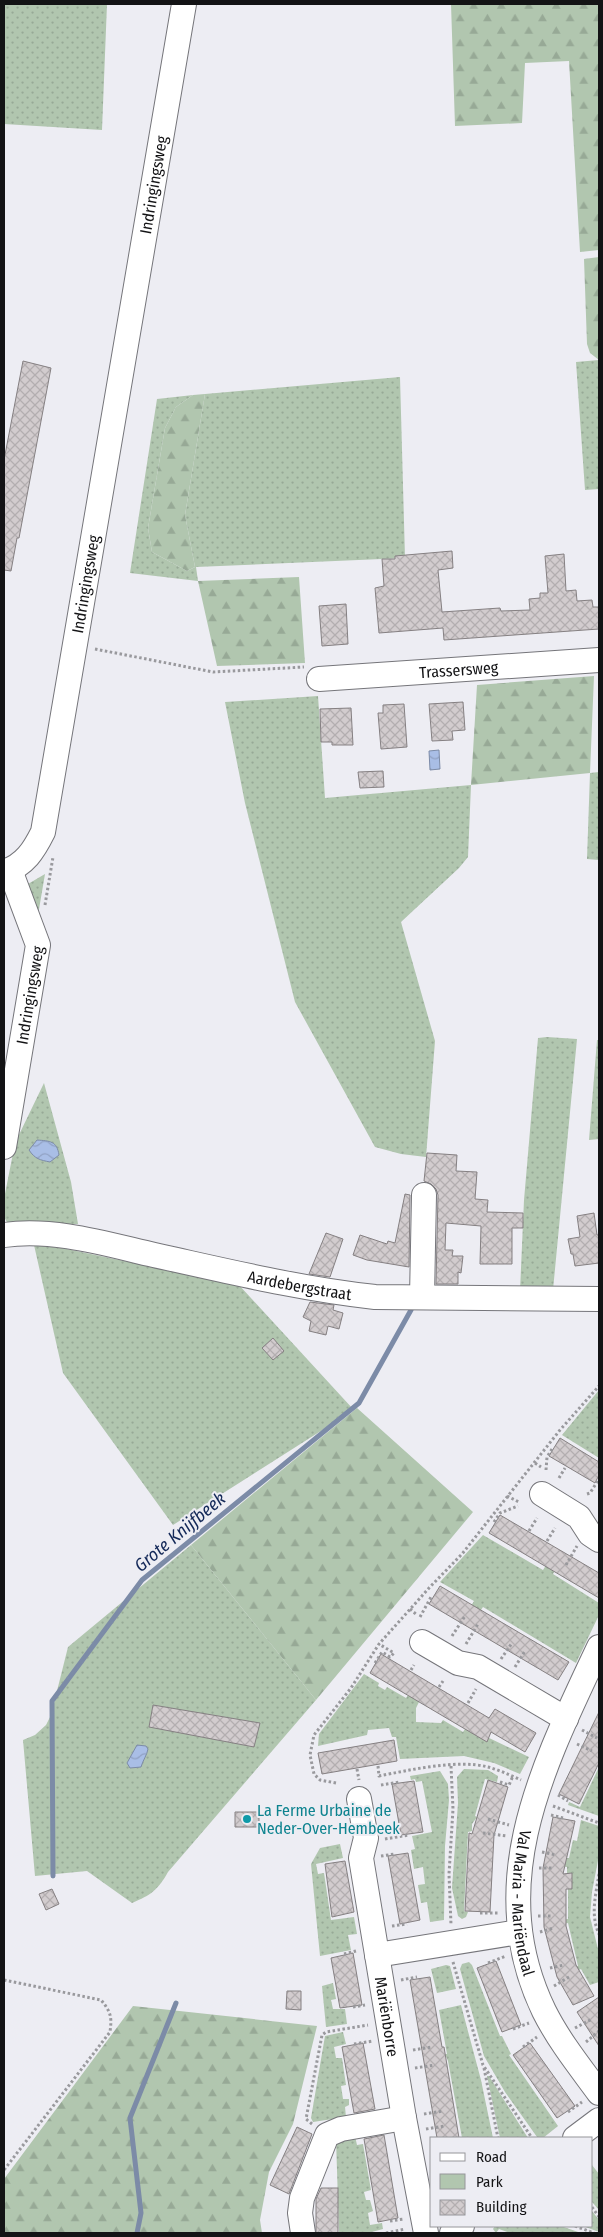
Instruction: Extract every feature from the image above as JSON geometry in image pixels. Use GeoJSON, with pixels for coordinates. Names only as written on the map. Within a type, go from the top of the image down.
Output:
{"type":"FeatureCollection","features":[{"type":"Feature","properties":{"kind":"street","name":"Indringingsweg"},"geometry":{"type":"LineString","coordinates":[[4,1147],[38,946],[7,871],[28,857],[43,832],[184,4]]}},
{"type":"Feature","properties":{"kind":"street","name":"Trassersweg"},"geometry":{"type":"LineString","coordinates":[[316,672],[599,660]]}},
{"type":"Feature","properties":{"kind":"street"},"geometry":{"type":"LineString","coordinates":[[422,1297],[424,1195]]}},
{"type":"Feature","properties":{"kind":"street","name":"Aardebergstraat"},"geometry":{"type":"LineString","coordinates":[[4,1235],[28,1233],[74,1238],[260,1279],[375,1297],[599,1299]]}},
{"type":"Feature","properties":{"kind":"street"},"geometry":{"type":"LineString","coordinates":[[542,1494],[579,1517],[590,1534],[589,1541]]}},
{"type":"Feature","properties":{"kind":"street"},"geometry":{"type":"LineString","coordinates":[[422,1642],[458,1663],[478,1667],[575,1725]]}},
{"type":"Feature","properties":{"kind":"street","name":"Val Maria - Mariëndaal"},"geometry":{"type":"LineString","coordinates":[[593,2096],[544,2010],[528,1970],[530,1927],[519,1878],[531,1807],[537,1786],[575,1725],[599,1648]]}},
{"type":"Feature","properties":{"kind":"street","name":"Mariënborre"},"geometry":{"type":"LineString","coordinates":[[359,1790],[366,1838],[361,1858],[369,1953],[415,2121],[418,2231]]}},
{"type":"Feature","properties":{"kind":"street"},"geometry":{"type":"LineString","coordinates":[[369,1953],[530,1927]]}},
{"type":"Feature","properties":{"kind":"street"},"geometry":{"type":"LineString","coordinates":[[576,2137],[599,2120]]}},
{"type":"Feature","properties":{"kind":"street"},"geometry":{"type":"LineString","coordinates":[[302,2233],[300,2213],[302,2198],[327,2135],[341,2129],[415,2121]]}},
{"type":"Feature","properties":{"kind":"path"},"geometry":{"type":"LineString","coordinates":[[89,648],[213,672],[316,672]]}},
{"type":"Feature","properties":{"kind":"path"},"geometry":{"type":"LineString","coordinates":[[336,1784],[320,1780],[314,1774],[310,1755],[312,1742],[318,1729],[351,1688],[379,1644],[462,1554],[560,1430],[599,1386]]}},
{"type":"Feature","properties":{"kind":"path"},"geometry":{"type":"LineString","coordinates":[[546,1470],[547,1458],[552,1449]]}},
{"type":"Feature","properties":{"kind":"path"},"geometry":{"type":"LineString","coordinates":[[535,1463],[541,1467]]}},
{"type":"Feature","properties":{"kind":"path"},"geometry":{"type":"LineString","coordinates":[[559,1478],[565,1468]]}},
{"type":"Feature","properties":{"kind":"path"},"geometry":{"type":"LineString","coordinates":[[587,1494],[590,1493],[599,1479]]}},
{"type":"Feature","properties":{"kind":"path"},"geometry":{"type":"LineString","coordinates":[[494,1522],[500,1513],[518,1504],[507,1496]]}},
{"type":"Feature","properties":{"kind":"path"},"geometry":{"type":"LineString","coordinates":[[529,1531],[537,1518]]}},
{"type":"Feature","properties":{"kind":"path"},"geometry":{"type":"LineString","coordinates":[[547,1541],[555,1528]]}},
{"type":"Feature","properties":{"kind":"path"},"geometry":{"type":"LineString","coordinates":[[566,1565],[589,1541]]}},
{"type":"Feature","properties":{"kind":"path"},"geometry":{"type":"LineString","coordinates":[[410,1609],[419,1616],[431,1597]]}},
{"type":"Feature","properties":{"kind":"path"},"geometry":{"type":"LineString","coordinates":[[452,1636],[466,1616]]}},
{"type":"Feature","properties":{"kind":"path"},"geometry":{"type":"LineString","coordinates":[[466,1644],[478,1624]]}},
{"type":"Feature","properties":{"kind":"path"},"geometry":{"type":"LineString","coordinates":[[499,1663],[512,1643]]}},
{"type":"Feature","properties":{"kind":"path"},"geometry":{"type":"LineString","coordinates":[[375,1663],[382,1652],[390,1657],[394,1653],[379,1644]]}},
{"type":"Feature","properties":{"kind":"path"},"geometry":{"type":"LineString","coordinates":[[512,1672],[525,1651]]}},
{"type":"Feature","properties":{"kind":"path"},"geometry":{"type":"LineString","coordinates":[[411,1670],[414,1665]]}},
{"type":"Feature","properties":{"kind":"path"},"geometry":{"type":"LineString","coordinates":[[439,1688],[443,1681]]}},
{"type":"Feature","properties":{"kind":"path"},"geometry":{"type":"LineString","coordinates":[[468,1703],[481,1682]]}},
{"type":"Feature","properties":{"kind":"path"},"geometry":{"type":"LineString","coordinates":[[575,1725],[597,1738]]}},
{"type":"Feature","properties":{"kind":"path"},"geometry":{"type":"LineString","coordinates":[[574,1742],[592,1751]]}},
{"type":"Feature","properties":{"kind":"path"},"geometry":{"type":"LineString","coordinates":[[378,1766],[379,1776],[451,1766],[487,1766],[524,1781]]}},
{"type":"Feature","properties":{"kind":"path"},"geometry":{"type":"LineString","coordinates":[[451,1766],[453,1809],[449,1892],[452,1930]]}},
{"type":"Feature","properties":{"kind":"path"},"geometry":{"type":"LineString","coordinates":[[357,1769],[359,1790]]}},
{"type":"Feature","properties":{"kind":"path"},"geometry":{"type":"LineString","coordinates":[[500,1782],[509,1785],[513,1776]]}},
{"type":"Feature","properties":{"kind":"path"},"geometry":{"type":"LineString","coordinates":[[381,1785],[400,1782]]}},
{"type":"Feature","properties":{"kind":"path"},"geometry":{"type":"LineString","coordinates":[[556,1794],[568,1800]]}},
{"type":"Feature","properties":{"kind":"path"},"geometry":{"type":"LineString","coordinates":[[545,1803],[599,1823]]}},
{"type":"Feature","properties":{"kind":"path"},"geometry":{"type":"LineString","coordinates":[[488,1819],[511,1826]]}},
{"type":"Feature","properties":{"kind":"path"},"geometry":{"type":"LineString","coordinates":[[483,1833],[509,1836]]}},
{"type":"Feature","properties":{"kind":"path"},"geometry":{"type":"LineString","coordinates":[[384,1839],[409,1835]]}},
{"type":"Feature","properties":{"kind":"path"},"geometry":{"type":"LineString","coordinates":[[378,1857],[395,1854]]}},
{"type":"Feature","properties":{"kind":"path"},"geometry":{"type":"LineString","coordinates":[[599,1874],[594,1901],[594,1920],[599,1934]]}},
{"type":"Feature","properties":{"kind":"path"},"geometry":{"type":"LineString","coordinates":[[480,1913],[499,1913]]}},
{"type":"Feature","properties":{"kind":"path"},"geometry":{"type":"LineString","coordinates":[[530,1927],[553,1916]]}},
{"type":"Feature","properties":{"kind":"path"},"geometry":{"type":"LineString","coordinates":[[391,1926],[407,1924]]}},
{"type":"Feature","properties":{"kind":"path"},"geometry":{"type":"LineString","coordinates":[[530,1927],[554,1928]]}},
{"type":"Feature","properties":{"kind":"path"},"geometry":{"type":"LineString","coordinates":[[344,1954],[369,1953]]}},
{"type":"Feature","properties":{"kind":"path"},"geometry":{"type":"LineString","coordinates":[[488,1963],[512,1954]]}},
{"type":"Feature","properties":{"kind":"path"},"geometry":{"type":"LineString","coordinates":[[452,1956],[484,2065],[498,2137]]}},
{"type":"Feature","properties":{"kind":"path"},"geometry":{"type":"LineString","coordinates":[[550,1968],[564,1965]]}},
{"type":"Feature","properties":{"kind":"path"},"geometry":{"type":"LineString","coordinates":[[398,1980],[418,1977]]}},
{"type":"Feature","properties":{"kind":"path"},"geometry":{"type":"LineString","coordinates":[[551,1987],[569,1977]]}},
{"type":"Feature","properties":{"kind":"path"},"geometry":{"type":"LineString","coordinates":[[4,1980],[101,2000],[111,2011],[112,2018],[110,2032],[4,2170]]}},
{"type":"Feature","properties":{"kind":"path"},"geometry":{"type":"LineString","coordinates":[[353,2007],[369,2004]]}},
{"type":"Feature","properties":{"kind":"path"},"geometry":{"type":"LineString","coordinates":[[576,2027],[592,2019]]}},
{"type":"Feature","properties":{"kind":"path"},"geometry":{"type":"LineString","coordinates":[[513,2029],[536,2020]]}},
{"type":"Feature","properties":{"kind":"path"},"geometry":{"type":"LineString","coordinates":[[327,2135],[306,2119],[320,2037],[326,2032],[376,2024]]}},
{"type":"Feature","properties":{"kind":"path"},"geometry":{"type":"LineString","coordinates":[[582,2045],[599,2031]]}},
{"type":"Feature","properties":{"kind":"path"},"geometry":{"type":"LineString","coordinates":[[523,2047],[543,2033]]}},
{"type":"Feature","properties":{"kind":"path"},"geometry":{"type":"LineString","coordinates":[[354,2044],[379,2040]]}},
{"type":"Feature","properties":{"kind":"path"},"geometry":{"type":"LineString","coordinates":[[412,2050],[432,2047]]}},
{"type":"Feature","properties":{"kind":"path"},"geometry":{"type":"LineString","coordinates":[[410,2069],[435,2064]]}},
{"type":"Feature","properties":{"kind":"path"},"geometry":{"type":"LineString","coordinates":[[484,2065],[531,2137]]}},
{"type":"Feature","properties":{"kind":"path"},"geometry":{"type":"LineString","coordinates":[[568,2112],[593,2096]]}},
{"type":"Feature","properties":{"kind":"path"},"geometry":{"type":"LineString","coordinates":[[415,2121],[443,2111]]}},
{"type":"Feature","properties":{"kind":"path"},"geometry":{"type":"LineString","coordinates":[[415,2121],[445,2126]]}},
{"type":"Feature","properties":{"kind":"path"},"geometry":{"type":"LineString","coordinates":[[390,2221],[404,2219]]}},
{"type":"Feature","properties":{"kind":"path"},"geometry":{"type":"LineString","coordinates":[[578,2227],[594,2233]]}},
{"type":"Feature","properties":{"kind":"path"},"geometry":{"type":"LineString","coordinates":[[386,2233],[418,2231]]}},
{"type":"Feature","properties":{"kind":"green space"},"geometry":{"type":"Polygon","coordinates":[[[4,4],[107,4],[102,130],[4,124],[4,4]]]}},
{"type":"Feature","properties":{"kind":"green space"},"geometry":{"type":"Polygon","coordinates":[[[451,4],[599,4],[599,250],[580,252],[569,61],[525,63],[522,123],[455,126],[451,4]]]}},
{"type":"Feature","properties":{"kind":"green space"},"geometry":{"type":"Polygon","coordinates":[[[599,257],[599,360],[590,353],[587,344],[584,259],[599,257]]]}},
{"type":"Feature","properties":{"kind":"green space"},"geometry":{"type":"Polygon","coordinates":[[[599,360],[599,489],[585,490],[576,362],[599,360]]]}},
{"type":"Feature","properties":{"kind":"green space"},"geometry":{"type":"Polygon","coordinates":[[[400,377],[405,558],[196,567],[198,581],[130,573],[157,399],[193,395],[176,407],[165,428],[148,528],[152,552],[187,571],[195,567],[185,515],[205,394],[400,377]]]}},
{"type":"Feature","properties":{"kind":"green space"},"geometry":{"type":"Polygon","coordinates":[[[205,394],[185,515],[195,567],[187,571],[152,552],[148,528],[165,428],[176,407],[193,395],[205,394]]]}},
{"type":"Feature","properties":{"kind":"green space"},"geometry":{"type":"Polygon","coordinates":[[[299,577],[305,663],[217,666],[198,581],[299,577]]]}},
{"type":"Feature","properties":{"kind":"green space"},"geometry":{"type":"Polygon","coordinates":[[[594,676],[590,773],[471,785],[477,685],[594,676]]]}},
{"type":"Feature","properties":{"kind":"green space"},"geometry":{"type":"Polygon","coordinates":[[[318,696],[325,798],[471,785],[468,857],[459,868],[401,922],[435,1041],[426,1157],[401,1154],[375,1147],[295,1002],[245,803],[225,702],[318,696]]]}},
{"type":"Feature","properties":{"kind":"green space"},"geometry":{"type":"Polygon","coordinates":[[[599,772],[599,860],[587,859],[590,773],[599,772]]]}},
{"type":"Feature","properties":{"kind":"green space"},"geometry":{"type":"Polygon","coordinates":[[[45,874],[37,921],[28,897],[28,884],[45,874]]]}},
{"type":"Feature","properties":{"kind":"green space"},"geometry":{"type":"Polygon","coordinates":[[[538,1038],[577,1039],[553,1290],[520,1291],[524,1200],[538,1038]]]}},
{"type":"Feature","properties":{"kind":"green space"},"geometry":{"type":"Polygon","coordinates":[[[597,1040],[599,1040],[599,1139],[589,1140],[597,1040]]]}},
{"type":"Feature","properties":{"kind":"green space"},"geometry":{"type":"Polygon","coordinates":[[[44,1083],[71,1182],[78,1224],[8,1224],[4,1217],[4,1199],[15,1143],[44,1083]]]}},
{"type":"Feature","properties":{"kind":"green space"},"geometry":{"type":"Polygon","coordinates":[[[34,1245],[62,1248],[239,1285],[353,1409],[355,1406],[357,1408],[173,1525],[63,1373],[34,1245]]]}},
{"type":"Feature","properties":{"kind":"green space"},"geometry":{"type":"Polygon","coordinates":[[[599,1390],[599,1458],[562,1435],[599,1390]]]}},
{"type":"Feature","properties":{"kind":"green space"},"geometry":{"type":"Polygon","coordinates":[[[357,1408],[473,1512],[316,1700],[191,1545],[357,1408]]]}},
{"type":"Feature","properties":{"kind":"green space"},"geometry":{"type":"Polygon","coordinates":[[[483,1535],[543,1570],[550,1559],[559,1564],[553,1574],[599,1603],[599,1615],[576,1663],[483,1607],[479,1613],[470,1608],[474,1601],[440,1582],[483,1535]]]}},
{"type":"Feature","properties":{"kind":"green space"},"geometry":{"type":"Polygon","coordinates":[[[191,1545],[316,1700],[168,1872],[157,1888],[149,1894],[132,1903],[87,1871],[35,1876],[23,1740],[35,1735],[46,1725],[51,1715],[68,1647],[191,1545]]]}},
{"type":"Feature","properties":{"kind":"green space"},"geometry":{"type":"Polygon","coordinates":[[[364,1674],[379,1683],[378,1686],[385,1690],[387,1687],[406,1698],[414,1687],[424,1692],[416,1708],[416,1722],[441,1723],[443,1720],[463,1732],[471,1720],[487,1737],[529,1757],[520,1774],[494,1763],[464,1756],[400,1759],[396,1737],[392,1737],[389,1728],[368,1730],[367,1735],[318,1746],[319,1734],[364,1674]]]}},
{"type":"Feature","properties":{"kind":"green space"},"geometry":{"type":"Polygon","coordinates":[[[599,1767],[599,1816],[568,1805],[569,1802],[580,1807],[599,1767]]]}},
{"type":"Feature","properties":{"kind":"green space"},"geometry":{"type":"Polygon","coordinates":[[[464,1769],[488,1770],[498,1776],[497,1782],[485,1779],[475,1816],[477,1817],[472,1824],[472,1831],[468,1832],[464,1911],[468,1912],[466,1917],[462,1919],[458,1916],[452,1888],[458,1803],[457,1777],[464,1769]]]}},
{"type":"Feature","properties":{"kind":"green space"},"geometry":{"type":"Polygon","coordinates":[[[440,1771],[448,1784],[449,1800],[445,1846],[444,1920],[430,1922],[427,1902],[421,1903],[418,1885],[425,1884],[423,1867],[414,1869],[411,1850],[415,1849],[412,1836],[432,1832],[422,1781],[416,1782],[415,1779],[411,1780],[410,1776],[440,1771]]]}},
{"type":"Feature","properties":{"kind":"green space"},"geometry":{"type":"Polygon","coordinates":[[[581,1820],[599,1826],[599,1855],[592,1892],[590,1917],[599,1953],[599,1982],[590,1985],[581,1969],[571,1974],[570,1968],[578,1966],[568,1923],[559,1925],[558,1920],[568,1919],[568,1889],[572,1889],[571,1873],[567,1874],[567,1867],[557,1866],[559,1858],[569,1858],[573,1840],[577,1841],[581,1820]]]}},
{"type":"Feature","properties":{"kind":"green space"},"geometry":{"type":"Polygon","coordinates":[[[340,1844],[343,1858],[316,1864],[318,1874],[324,1873],[331,1920],[354,1917],[357,1934],[348,1935],[351,1950],[320,1956],[311,1864],[320,1848],[340,1844]]]}},
{"type":"Feature","properties":{"kind":"green space"},"geometry":{"type":"Polygon","coordinates":[[[469,1962],[472,1965],[500,2036],[502,2036],[511,2054],[509,2055],[558,2126],[544,2137],[537,2137],[505,2092],[484,2056],[460,1969],[462,1964],[469,1962]]]}},
{"type":"Feature","properties":{"kind":"green space"},"geometry":{"type":"Polygon","coordinates":[[[446,1965],[450,1966],[456,1989],[437,1993],[431,1969],[446,1965]]]}},
{"type":"Feature","properties":{"kind":"green space"},"geometry":{"type":"Polygon","coordinates":[[[333,1983],[336,1999],[331,2000],[333,2009],[345,2009],[347,2024],[326,2027],[322,1986],[333,1983]]]}},
{"type":"Feature","properties":{"kind":"green space"},"geometry":{"type":"Polygon","coordinates":[[[461,2005],[481,2080],[493,2137],[462,2137],[448,2061],[445,2054],[447,2054],[439,2010],[461,2005]]]}},
{"type":"Feature","properties":{"kind":"green space"},"geometry":{"type":"Polygon","coordinates":[[[133,2006],[317,2026],[293,2124],[269,2172],[260,2220],[262,2233],[4,2233],[4,2179],[133,2006]]]}},
{"type":"Feature","properties":{"kind":"green space"},"geometry":{"type":"Polygon","coordinates":[[[343,2032],[346,2044],[334,2047],[336,2058],[342,2058],[346,2085],[341,2086],[343,2099],[349,2099],[349,2105],[345,2107],[346,2117],[313,2122],[311,2118],[325,2036],[343,2032]]]}},
{"type":"Feature","properties":{"kind":"green space"},"geometry":{"type":"Polygon","coordinates":[[[487,2076],[489,2076],[527,2137],[500,2137],[487,2076]]]}},
{"type":"Feature","properties":{"kind":"green space"},"geometry":{"type":"Polygon","coordinates":[[[355,2136],[357,2145],[363,2144],[371,2190],[364,2192],[366,2200],[370,2200],[373,2211],[368,2213],[370,2225],[382,2223],[383,2229],[368,2233],[339,2233],[336,2139],[355,2136]]]}},
{"type":"Feature","properties":{"kind":"green space"},"geometry":{"type":"Polygon","coordinates":[[[593,2166],[599,2174],[599,2210],[593,2203],[593,2166]]]}},
{"type":"Feature","properties":{"kind":"green space"},"geometry":{"type":"Polygon","coordinates":[[[593,2212],[599,2220],[599,2232],[586,2227],[593,2227],[593,2212]]]}},
{"type":"Feature","properties":{"kind":"green space"},"geometry":{"type":"Polygon","coordinates":[[[494,2227],[564,2227],[581,2233],[510,2233],[499,2229],[496,2233],[493,2229],[494,2227]]]}},
{"type":"Feature","properties":{"kind":"water"},"geometry":{"type":"Polygon","coordinates":[[[439,750],[440,769],[430,770],[429,751],[439,750]]]}},
{"type":"Feature","properties":{"kind":"water"},"geometry":{"type":"Polygon","coordinates":[[[37,1140],[55,1144],[59,1155],[50,1162],[36,1157],[29,1150],[37,1140]]]}},
{"type":"Feature","properties":{"kind":"water"},"geometry":{"type":"Polygon","coordinates":[[[137,1745],[146,1746],[148,1749],[141,1767],[130,1768],[127,1763],[137,1745]]]}},
{"type":"Feature","properties":{"kind":"building"},"geometry":{"type":"Polygon","coordinates":[[[23,361],[51,368],[11,571],[4,570],[4,460],[23,361]]]}},
{"type":"Feature","properties":{"kind":"building"},"geometry":{"type":"Polygon","coordinates":[[[452,551],[453,568],[438,570],[442,612],[500,608],[501,611],[530,610],[529,599],[540,598],[540,593],[548,593],[545,556],[564,554],[566,591],[576,590],[577,601],[592,600],[593,607],[599,607],[599,629],[444,640],[443,628],[379,633],[375,588],[384,586],[382,559],[395,559],[395,556],[452,551]]]}},
{"type":"Feature","properties":{"kind":"building"},"geometry":{"type":"Polygon","coordinates":[[[346,604],[348,644],[322,646],[319,606],[346,604]]]}},
{"type":"Feature","properties":{"kind":"building"},"geometry":{"type":"Polygon","coordinates":[[[463,702],[465,730],[452,731],[453,740],[432,741],[429,704],[463,702]]]}},
{"type":"Feature","properties":{"kind":"building"},"geometry":{"type":"Polygon","coordinates":[[[404,704],[407,747],[381,749],[378,713],[383,713],[383,705],[404,704]]]}},
{"type":"Feature","properties":{"kind":"building"},"geometry":{"type":"Polygon","coordinates":[[[351,708],[353,745],[332,745],[332,742],[321,742],[320,709],[351,708]]]}},
{"type":"Feature","properties":{"kind":"building"},"geometry":{"type":"Polygon","coordinates":[[[383,771],[384,787],[360,788],[358,772],[383,771]]]}},
{"type":"Feature","properties":{"kind":"building"},"geometry":{"type":"Polygon","coordinates":[[[427,1153],[457,1155],[456,1171],[477,1172],[475,1199],[488,1200],[487,1212],[523,1213],[523,1228],[512,1228],[512,1264],[480,1264],[481,1226],[446,1223],[445,1250],[453,1250],[452,1256],[463,1256],[461,1273],[458,1272],[458,1284],[436,1284],[438,1195],[436,1189],[431,1184],[424,1181],[427,1153]]]}},
{"type":"Feature","properties":{"kind":"building"},"geometry":{"type":"Polygon","coordinates":[[[405,1194],[410,1195],[409,1267],[367,1260],[353,1255],[360,1235],[387,1244],[388,1241],[395,1243],[405,1194]]]}},
{"type":"Feature","properties":{"kind":"building"},"geometry":{"type":"Polygon","coordinates":[[[594,1213],[597,1235],[599,1235],[599,1263],[575,1266],[568,1239],[580,1237],[577,1216],[594,1213]]]}},
{"type":"Feature","properties":{"kind":"building"},"geometry":{"type":"Polygon","coordinates":[[[326,1233],[343,1239],[330,1277],[309,1274],[326,1233]]]}},
{"type":"Feature","properties":{"kind":"building"},"geometry":{"type":"Polygon","coordinates":[[[310,1302],[334,1305],[333,1310],[343,1313],[339,1329],[328,1326],[326,1335],[309,1331],[311,1321],[303,1317],[310,1302]]]}},
{"type":"Feature","properties":{"kind":"building"},"geometry":{"type":"Polygon","coordinates":[[[273,1338],[284,1351],[273,1360],[262,1348],[273,1338]]]}},
{"type":"Feature","properties":{"kind":"building"},"geometry":{"type":"Polygon","coordinates":[[[560,1438],[599,1462],[599,1475],[595,1483],[549,1456],[560,1438]]]}},
{"type":"Feature","properties":{"kind":"building"},"geometry":{"type":"Polygon","coordinates":[[[500,1515],[599,1573],[599,1598],[489,1533],[500,1515]]]}},
{"type":"Feature","properties":{"kind":"building"},"geometry":{"type":"Polygon","coordinates":[[[440,1586],[569,1662],[558,1680],[429,1604],[440,1586]]]}},
{"type":"Feature","properties":{"kind":"building"},"geometry":{"type":"Polygon","coordinates":[[[381,1654],[489,1718],[495,1709],[536,1733],[525,1752],[491,1732],[487,1742],[370,1673],[381,1654]]]}},
{"type":"Feature","properties":{"kind":"building"},"geometry":{"type":"Polygon","coordinates":[[[153,1705],[260,1723],[254,1747],[149,1727],[153,1705]]]}},
{"type":"Feature","properties":{"kind":"building"},"geometry":{"type":"Polygon","coordinates":[[[599,1712],[599,1763],[579,1804],[559,1794],[599,1712]]]}},
{"type":"Feature","properties":{"kind":"building"},"geometry":{"type":"Polygon","coordinates":[[[394,1740],[397,1761],[322,1774],[318,1753],[394,1740]]]}},
{"type":"Feature","properties":{"kind":"building"},"geometry":{"type":"Polygon","coordinates":[[[488,1780],[508,1787],[494,1835],[490,1912],[465,1911],[469,1833],[472,1834],[488,1780]]]}},
{"type":"Feature","properties":{"kind":"building"},"geometry":{"type":"Polygon","coordinates":[[[414,1781],[423,1832],[401,1835],[392,1784],[414,1781]]]}},
{"type":"Feature","properties":{"kind":"building","name":"La Ferme Urbaine de Neder-Over-Hembeek"},"geometry":{"type":"Polygon","coordinates":[[[235,1812],[259,1812],[259,1827],[235,1827],[235,1812]]]}},
{"type":"Feature","properties":{"kind":"building"},"geometry":{"type":"Polygon","coordinates":[[[553,1817],[575,1821],[563,1874],[572,1873],[572,1889],[566,1889],[566,1926],[576,1965],[594,1996],[573,2005],[557,1977],[544,1927],[543,1868],[553,1817]]]}},
{"type":"Feature","properties":{"kind":"building"},"geometry":{"type":"Polygon","coordinates":[[[408,1853],[420,1920],[400,1924],[388,1856],[408,1853]]]}},
{"type":"Feature","properties":{"kind":"building"},"geometry":{"type":"Polygon","coordinates":[[[345,1861],[354,1912],[332,1917],[325,1864],[345,1861]]]}},
{"type":"Feature","properties":{"kind":"building"},"geometry":{"type":"Polygon","coordinates":[[[52,1889],[59,1904],[46,1910],[39,1894],[52,1889]]]}},
{"type":"Feature","properties":{"kind":"building"},"geometry":{"type":"Polygon","coordinates":[[[353,1953],[362,2005],[340,2008],[331,1958],[353,1953]]]}},
{"type":"Feature","properties":{"kind":"building"},"geometry":{"type":"Polygon","coordinates":[[[496,1961],[521,2025],[502,2032],[477,1968],[496,1961]]]}},
{"type":"Feature","properties":{"kind":"building"},"geometry":{"type":"Polygon","coordinates":[[[430,1977],[459,2137],[437,2137],[410,1980],[430,1977]]]}},
{"type":"Feature","properties":{"kind":"building"},"geometry":{"type":"Polygon","coordinates":[[[287,1991],[301,1991],[301,2010],[286,2009],[287,1991]]]}},
{"type":"Feature","properties":{"kind":"building"},"geometry":{"type":"Polygon","coordinates":[[[599,1997],[599,2046],[577,2012],[599,1997]]]}},
{"type":"Feature","properties":{"kind":"building"},"geometry":{"type":"Polygon","coordinates":[[[363,2043],[375,2109],[354,2113],[342,2047],[363,2043]]]}},
{"type":"Feature","properties":{"kind":"building"},"geometry":{"type":"Polygon","coordinates":[[[530,2043],[575,2106],[557,2118],[513,2055],[530,2043]]]}},
{"type":"Feature","properties":{"kind":"building"},"geometry":{"type":"Polygon","coordinates":[[[297,2127],[312,2134],[289,2194],[270,2185],[297,2127]]]}},
{"type":"Feature","properties":{"kind":"building"},"geometry":{"type":"Polygon","coordinates":[[[384,2135],[398,2218],[378,2222],[364,2139],[384,2135]]]}},
{"type":"Feature","properties":{"kind":"building"},"geometry":{"type":"Polygon","coordinates":[[[321,2188],[338,2188],[338,2233],[316,2233],[316,2199],[321,2188]]]}},
{"type":"Feature","properties":{"kind":"waterway","name":"Grote Knijfbeek"},"geometry":{"type":"LineString","coordinates":[[53,1876],[52,1701],[142,1580],[359,1403],[411,1310]]}},
{"type":"Feature","properties":{"kind":"waterway","name":"Grote Knijfbeek"},"geometry":{"type":"LineString","coordinates":[[137,2233],[141,2213],[130,2118],[176,2003]]}},
{"type":"Feature","properties":{"kind":"place","name":"La Ferme Urbaine de Neder-Over-Hembeek"},"geometry":{"type":"Point","coordinates":[247,1819]}}]}
